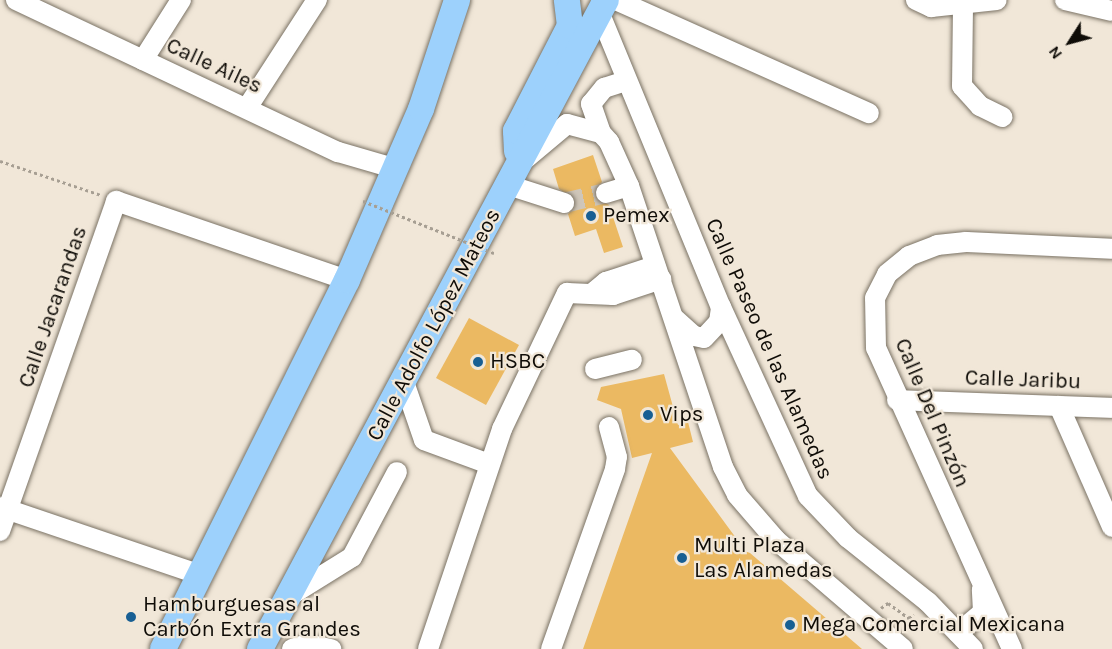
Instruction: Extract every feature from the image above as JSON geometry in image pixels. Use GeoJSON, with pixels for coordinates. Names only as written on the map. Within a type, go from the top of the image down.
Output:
{"type":"FeatureCollection","features":[{"type":"Feature","properties":{"kind":"main road"},"geometry":{"type":"LineString","coordinates":[[421,109],[458,0]]}},
{"type":"Feature","properties":{"kind":"main road"},"geometry":{"type":"LineString","coordinates":[[164,649],[347,280],[393,168],[421,109],[459,45],[476,0]]}},
{"type":"Feature","properties":{"kind":"main road"},"geometry":{"type":"LineString","coordinates":[[512,175],[516,131],[570,26],[567,0]]}},
{"type":"Feature","properties":{"kind":"main road","name":"Calle Adolfo López Mateos"},"geometry":{"type":"LineString","coordinates":[[260,649],[291,595],[512,175],[607,5]]}},
{"type":"Feature","properties":{"kind":"street","name":"Calle Ailes"},"geometry":{"type":"LineString","coordinates":[[16,0],[44,6],[143,60],[338,152],[393,168]]}},
{"type":"Feature","properties":{"kind":"street"},"geometry":{"type":"LineString","coordinates":[[143,60],[181,0]]}},
{"type":"Feature","properties":{"kind":"street"},"geometry":{"type":"LineString","coordinates":[[247,108],[317,0]]}},
{"type":"Feature","properties":{"kind":"street"},"geometry":{"type":"LineString","coordinates":[[918,2],[963,6],[998,0]]}},
{"type":"Feature","properties":{"kind":"street"},"geometry":{"type":"LineString","coordinates":[[1065,0],[1112,11]]}},
{"type":"Feature","properties":{"kind":"street"},"geometry":{"type":"LineString","coordinates":[[607,5],[869,113]]}},
{"type":"Feature","properties":{"kind":"street","name":"Calle Paseo de las Alamedas"},"geometry":{"type":"LineString","coordinates":[[607,5],[626,81],[722,307],[808,496],[848,538],[928,602],[973,649]]}},
{"type":"Feature","properties":{"kind":"street"},"geometry":{"type":"LineString","coordinates":[[963,6],[959,72],[968,97],[1003,117]]}},
{"type":"Feature","properties":{"kind":"street"},"geometry":{"type":"LineString","coordinates":[[626,81],[604,88],[591,104],[601,133],[616,153],[629,186],[723,467],[737,495],[776,540],[903,649]]}},
{"type":"Feature","properties":{"kind":"street"},"geometry":{"type":"LineString","coordinates":[[564,203],[512,175],[567,124],[601,133]]}},
{"type":"Feature","properties":{"kind":"street"},"geometry":{"type":"LineString","coordinates":[[606,194],[629,186]]}},
{"type":"Feature","properties":{"kind":"street"},"geometry":{"type":"LineString","coordinates":[[116,201],[347,280]]}},
{"type":"Feature","properties":{"kind":"street","name":"Calle Jacarandas"},"geometry":{"type":"LineString","coordinates":[[0,531],[4,508],[116,201]]}},
{"type":"Feature","properties":{"kind":"street","name":"Calle Del Pinzón"},"geometry":{"type":"LineString","coordinates":[[1012,649],[897,400],[876,348],[872,320],[875,298],[887,273],[909,256],[937,245],[966,242],[1112,249]]}},
{"type":"Feature","properties":{"kind":"street"},"geometry":{"type":"LineString","coordinates":[[435,647],[489,464],[536,352],[567,293],[578,296],[594,292],[606,282],[658,272]]}},
{"type":"Feature","properties":{"kind":"street"},"geometry":{"type":"LineString","coordinates":[[673,316],[685,329],[704,338],[719,322],[722,307]]}},
{"type":"Feature","properties":{"kind":"street"},"geometry":{"type":"LineString","coordinates":[[595,369],[632,360]]}},
{"type":"Feature","properties":{"kind":"street"},"geometry":{"type":"LineString","coordinates":[[404,382],[424,440],[489,464]]}},
{"type":"Feature","properties":{"kind":"street","name":"Calle Jaribu"},"geometry":{"type":"LineString","coordinates":[[897,400],[1112,408]]}},
{"type":"Feature","properties":{"kind":"street"},"geometry":{"type":"LineString","coordinates":[[1059,406],[1112,526]]}},
{"type":"Feature","properties":{"kind":"street"},"geometry":{"type":"LineString","coordinates":[[551,649],[615,469],[617,457],[609,427]]}},
{"type":"Feature","properties":{"kind":"street"},"geometry":{"type":"LineString","coordinates":[[291,595],[352,556],[397,472]]}},
{"type":"Feature","properties":{"kind":"street"},"geometry":{"type":"LineString","coordinates":[[4,508],[201,575]]}},
{"type":"Feature","properties":{"kind":"street"},"geometry":{"type":"LineString","coordinates":[[958,633],[982,612],[981,582]]}},
{"type":"Feature","properties":{"kind":"street"},"geometry":{"type":"LineString","coordinates":[[303,647],[331,649]]}},
{"type":"Feature","properties":{"kind":"path"},"geometry":{"type":"LineString","coordinates":[[0,161],[116,201]]}},
{"type":"Feature","properties":{"kind":"path"},"geometry":{"type":"LineString","coordinates":[[363,201],[494,253]]}},
{"type":"Feature","properties":{"kind":"path"},"geometry":{"type":"LineString","coordinates":[[881,608],[888,603],[909,618],[928,602]]}},
{"type":"Feature","properties":{"kind":"building","name":"Pemex"},"geometry":{"type":"Polygon","coordinates":[[[593,155],[602,182],[595,190],[595,197],[609,205],[623,247],[604,253],[596,229],[575,236],[568,214],[575,207],[576,200],[559,189],[553,169],[593,155]]]}},
{"type":"Feature","properties":{"kind":"building","name":"HSBC"},"geometry":{"type":"Polygon","coordinates":[[[469,318],[519,345],[486,405],[436,378],[469,318]]]}},
{"type":"Feature","properties":{"kind":"building","name":"Multi Plaza Las Alamedas"},"geometry":{"type":"Polygon","coordinates":[[[664,374],[678,425],[688,422],[693,442],[670,448],[736,538],[734,547],[750,553],[862,649],[583,649],[652,453],[632,458],[621,409],[597,400],[601,387],[664,374]]]}},
{"type":"Feature","properties":{"kind":"tunnel"},"geometry":{"type":"LineString","coordinates":[[564,203],[606,193]]}},
{"type":"Feature","properties":{"kind":"place","name":"Pemex"},"geometry":{"type":"Point","coordinates":[591,216]}},
{"type":"Feature","properties":{"kind":"place","name":"HSBC"},"geometry":{"type":"Point","coordinates":[478,362]}},
{"type":"Feature","properties":{"kind":"place","name":"Vips"},"geometry":{"type":"Point","coordinates":[648,415]}},
{"type":"Feature","properties":{"kind":"place","name":"Multi Plaza Las Alamedas"},"geometry":{"type":"Point","coordinates":[682,558]}},
{"type":"Feature","properties":{"kind":"place","name":"Hamburguesas al Carbón Extra Grandes"},"geometry":{"type":"Point","coordinates":[131,617]}},
{"type":"Feature","properties":{"kind":"place","name":"Mega Comercial Mexicana"},"geometry":{"type":"Point","coordinates":[790,625]}}]}
